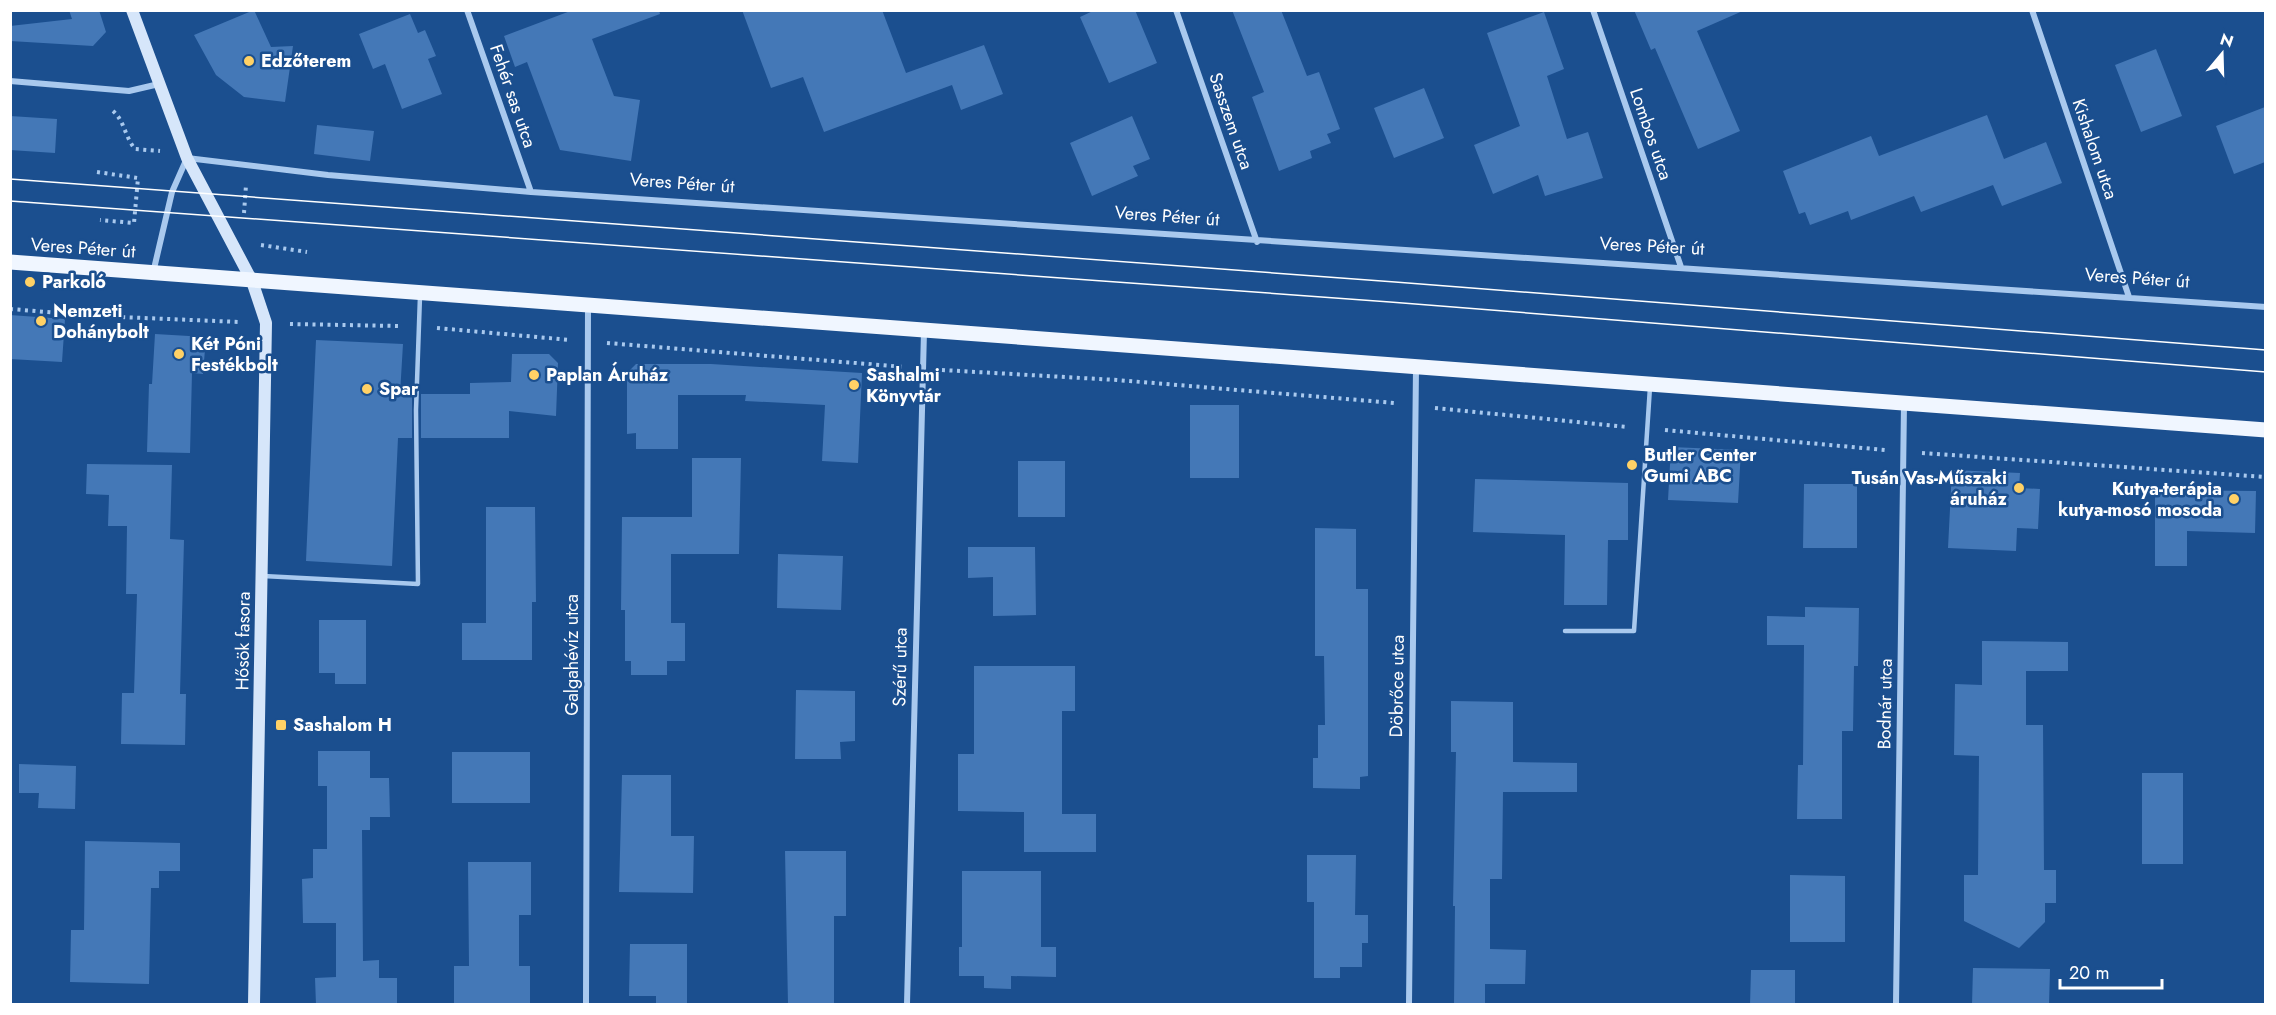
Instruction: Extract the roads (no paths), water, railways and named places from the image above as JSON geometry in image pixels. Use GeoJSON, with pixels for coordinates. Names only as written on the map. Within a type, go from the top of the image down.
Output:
{"type":"FeatureCollection","features":[{"type":"Feature","properties":{"kind":"main road","name":"Veres Péter út"},"geometry":{"type":"LineString","coordinates":[[10,262],[2265,430]]}},
{"type":"Feature","properties":{"kind":"street","name":"Hősök fasora"},"geometry":{"type":"LineString","coordinates":[[132,10],[187,158],[252,281],[266,323],[254,1005]]}},
{"type":"Feature","properties":{"kind":"street","name":"Fehér sas utca"},"geometry":{"type":"LineString","coordinates":[[467,10],[531,192]]}},
{"type":"Feature","properties":{"kind":"street","name":"Sasszem utca"},"geometry":{"type":"LineString","coordinates":[[1176,10],[1257,242]]}},
{"type":"Feature","properties":{"kind":"street","name":"Lombos utca"},"geometry":{"type":"LineString","coordinates":[[1593,10],[1681,267]]}},
{"type":"Feature","properties":{"kind":"street","name":"Kishalom utca"},"geometry":{"type":"LineString","coordinates":[[2032,10],[2129,297]]}},
{"type":"Feature","properties":{"kind":"street"},"geometry":{"type":"LineString","coordinates":[[10,81],[129,91],[159,84]]}},
{"type":"Feature","properties":{"kind":"street","name":"Veres Péter út"},"geometry":{"type":"LineString","coordinates":[[153,273],[172,192],[187,158],[328,175],[531,192],[1257,242],[1681,267],[2265,307]]}},
{"type":"Feature","properties":{"kind":"street","name":"Galgahévíz utca"},"geometry":{"type":"LineString","coordinates":[[586,1005],[588,305]]}},
{"type":"Feature","properties":{"kind":"street","name":"Szérű utca"},"geometry":{"type":"LineString","coordinates":[[907,1005],[921,369],[924,330]]}},
{"type":"Feature","properties":{"kind":"street","name":"Döbrőce utca"},"geometry":{"type":"LineString","coordinates":[[1408,1005],[1416,367]]}},
{"type":"Feature","properties":{"kind":"street","name":"Bodnár utca"},"geometry":{"type":"LineString","coordinates":[[1896,1005],[1904,404]]}},
{"type":"Feature","properties":{"kind":"lane"},"geometry":{"type":"LineString","coordinates":[[262,576],[418,584],[416,410],[420,293]]}},
{"type":"Feature","properties":{"kind":"lane"},"geometry":{"type":"LineString","coordinates":[[1565,631],[1634,632],[1650,385]]}},
{"type":"Feature","properties":{"kind":"tram line"},"geometry":{"type":"LineString","coordinates":[[10,179],[1395,282],[2266,350]]}},
{"type":"Feature","properties":{"kind":"tram line"},"geometry":{"type":"LineString","coordinates":[[10,201],[1390,302],[2266,372]]}},
{"type":"Feature","properties":{"kind":"place","name":"Edzőterem"},"geometry":{"type":"Point","coordinates":[249,61]}},
{"type":"Feature","properties":{"kind":"place","name":"Parkoló"},"geometry":{"type":"Point","coordinates":[30,282]}},
{"type":"Feature","properties":{"kind":"place","name":"Nemzeti Dohánybolt"},"geometry":{"type":"Point","coordinates":[41,321]}},
{"type":"Feature","properties":{"kind":"place","name":"Két Póni Festékbolt"},"geometry":{"type":"Point","coordinates":[179,354]}},
{"type":"Feature","properties":{"kind":"place","name":"Paplan Áruház"},"geometry":{"type":"Point","coordinates":[534,375]}},
{"type":"Feature","properties":{"kind":"place","name":"Sashalmi Könyvtár"},"geometry":{"type":"Point","coordinates":[854,385]}},
{"type":"Feature","properties":{"kind":"place","name":"Spar"},"geometry":{"type":"Point","coordinates":[367,389]}},
{"type":"Feature","properties":{"kind":"place","name":"Butler Center Gumi ABC"},"geometry":{"type":"Point","coordinates":[1632,465]}},
{"type":"Feature","properties":{"kind":"place","name":"Tusán Vas-Műszaki áruház"},"geometry":{"type":"Point","coordinates":[2019,488]}},
{"type":"Feature","properties":{"kind":"place","name":"Kutya-terápia kutya-mosó mosoda"},"geometry":{"type":"Point","coordinates":[2234,499]}},
{"type":"Feature","properties":{"kind":"place","name":"Sashalom H"},"geometry":{"type":"Point","coordinates":[281,725]}}]}
